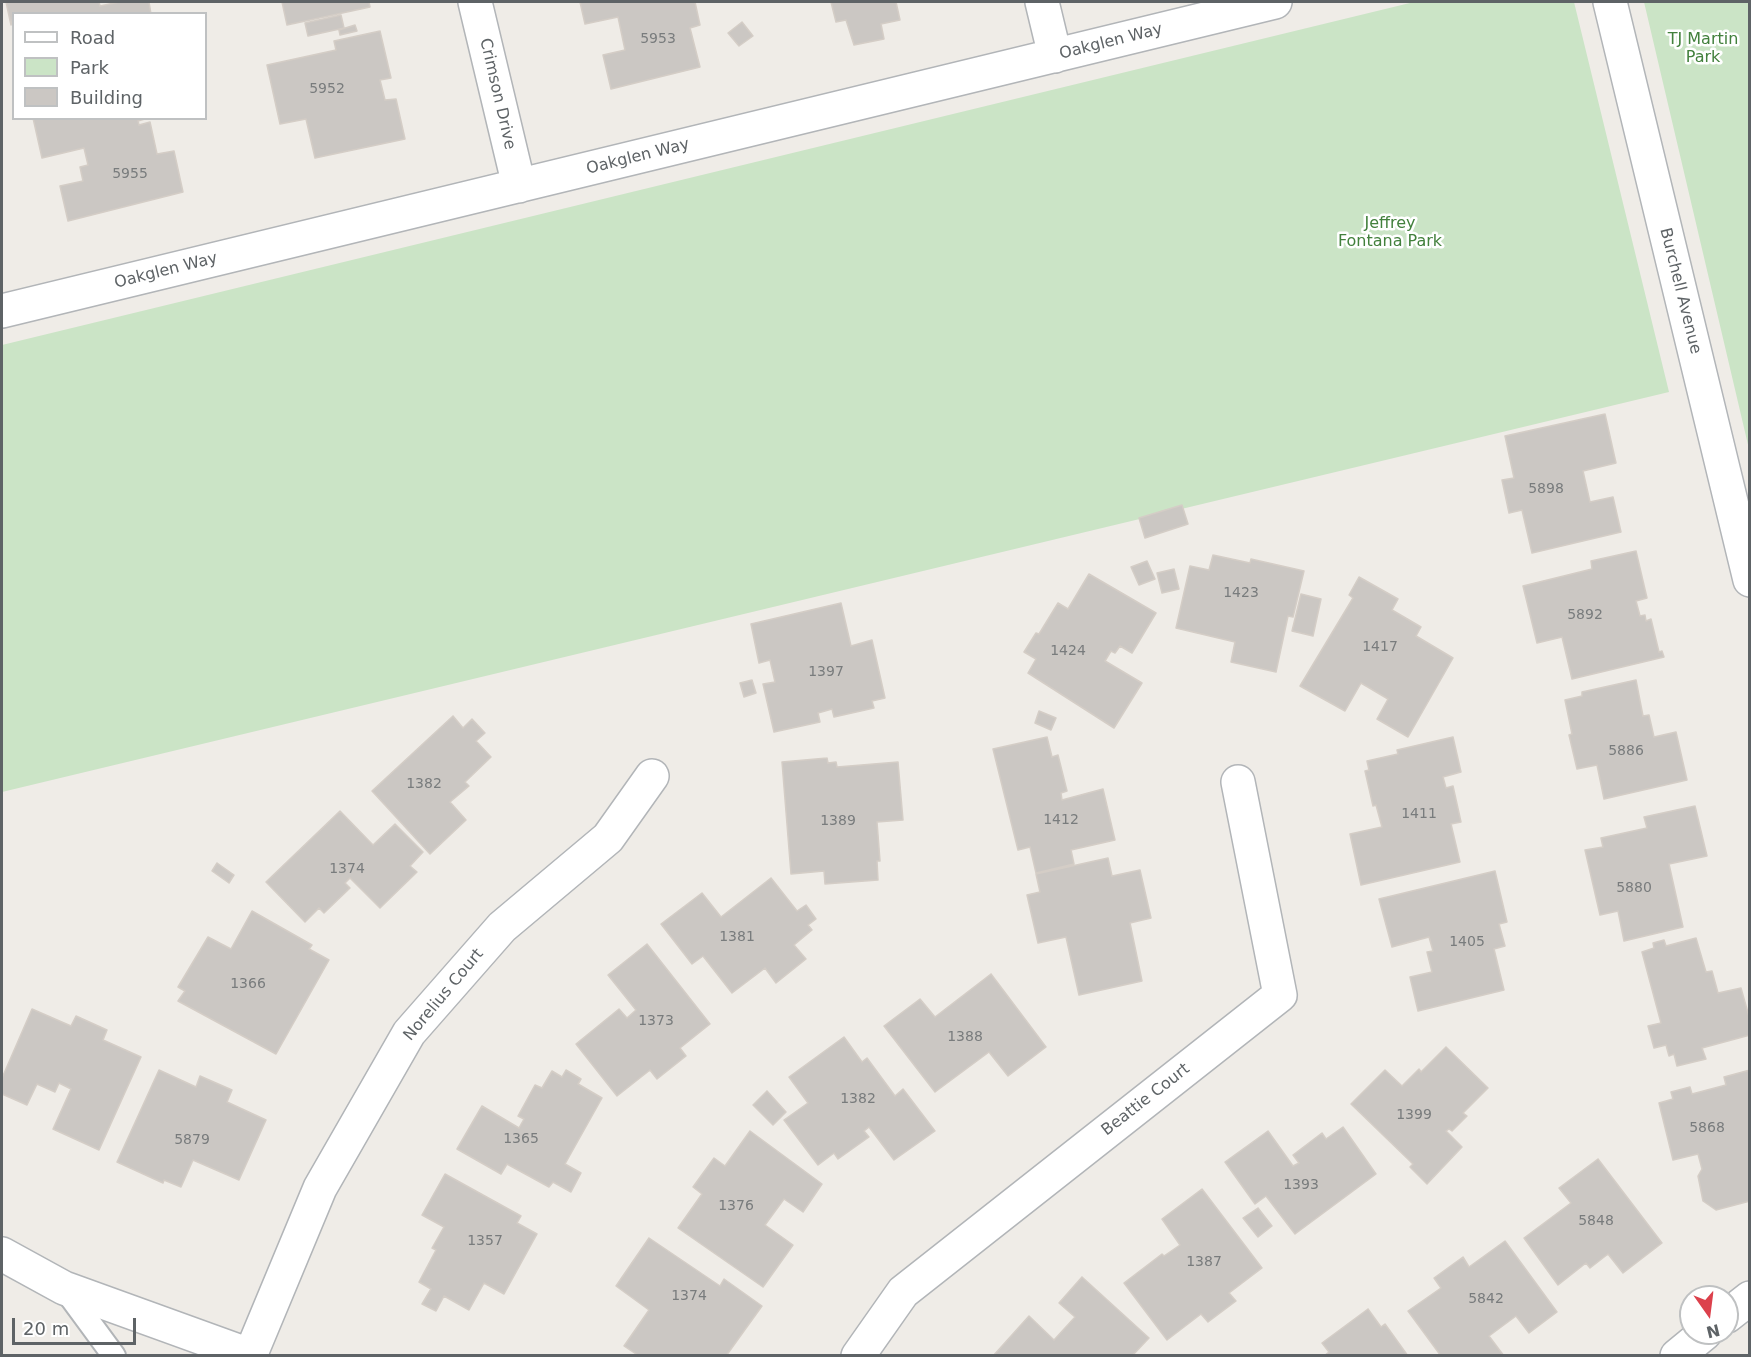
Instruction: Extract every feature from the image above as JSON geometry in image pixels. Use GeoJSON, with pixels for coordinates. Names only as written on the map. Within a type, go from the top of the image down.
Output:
{"type":"FeatureCollection","features":[{"type":"Feature","properties":{"kind":"street","name":"Crimson Drive"},"geometry":{"type":"LineString","coordinates":[[475,2],[519,186]]}},
{"type":"Feature","properties":{"kind":"street"},"geometry":{"type":"LineString","coordinates":[[1042,2],[1055,56]]}},
{"type":"Feature","properties":{"kind":"street","name":"Oakglen Way"},"geometry":{"type":"LineString","coordinates":[[2,311],[1275,2]]}},
{"type":"Feature","properties":{"kind":"street","name":"Burchell Avenue"},"geometry":{"type":"LineString","coordinates":[[1610,2],[1749,580]]}},
{"type":"Feature","properties":{"kind":"street","name":"Norelius Court"},"geometry":{"type":"LineString","coordinates":[[251,1355],[320,1188],[409,1034],[502,927],[608,838],[652,776]]}},
{"type":"Feature","properties":{"kind":"street","name":"Beattie Court"},"geometry":{"type":"LineString","coordinates":[[858,1356],[903,1292],[1280,995],[1238,782]]}},
{"type":"Feature","properties":{"kind":"street"},"geometry":{"type":"LineString","coordinates":[[2,1254],[64,1288],[251,1355]]}},
{"type":"Feature","properties":{"kind":"street"},"geometry":{"type":"LineString","coordinates":[[1677,1356],[1690,1345]]}},
{"type":"Feature","properties":{"kind":"lane"},"geometry":{"type":"LineString","coordinates":[[64,1288],[114,1356]]}},
{"type":"Feature","properties":{"kind":"green space","name":"Jeffrey Fontana Park"},"geometry":{"type":"Polygon","coordinates":[[[1414,2],[1574,2],[1669,392],[2,792],[2,345],[1414,2]]]}},
{"type":"Feature","properties":{"kind":"green space","name":"TJ Martin Park"},"geometry":{"type":"Polygon","coordinates":[[[1644,2],[1749,2],[1749,449],[1644,2]]]}},
{"type":"Feature","properties":{"kind":"building"},"geometry":{"type":"Polygon","coordinates":[[[6,2],[99,2],[100,6],[119,2],[149,2],[151,12],[12,12],[11,25],[6,2]]]}},
{"type":"Feature","properties":{"kind":"building"},"geometry":{"type":"Polygon","coordinates":[[[282,2],[369,2],[370,7],[287,25],[282,2]]]}},
{"type":"Feature","properties":{"kind":"building"},"geometry":{"type":"Polygon","coordinates":[[[580,2],[695,2],[700,25],[690,28],[700,67],[611,89],[603,55],[625,50],[618,17],[585,24],[580,2]]]}},
{"type":"Feature","properties":{"kind":"building"},"geometry":{"type":"Polygon","coordinates":[[[831,2],[896,2],[900,20],[881,24],[884,39],[854,45],[846,20],[836,22],[831,2]]]}},
{"type":"Feature","properties":{"kind":"building"},"geometry":{"type":"Polygon","coordinates":[[[341,15],[344,28],[308,36],[305,23],[341,15]]]}},
{"type":"Feature","properties":{"kind":"building"},"geometry":{"type":"Polygon","coordinates":[[[742,22],[753,36],[739,46],[728,33],[742,22]]]}},
{"type":"Feature","properties":{"kind":"building"},"geometry":{"type":"Polygon","coordinates":[[[355,25],[357,31],[340,35],[339,30],[355,25]]]}},
{"type":"Feature","properties":{"kind":"building"},"geometry":{"type":"Polygon","coordinates":[[[380,31],[391,78],[380,80],[385,100],[396,99],[405,139],[315,158],[306,119],[280,124],[267,65],[336,50],[334,41],[380,31]]]}},
{"type":"Feature","properties":{"kind":"building"},"geometry":{"type":"Polygon","coordinates":[[[33,120],[141,120],[138,121],[139,125],[150,122],[157,154],[174,151],[183,192],[68,221],[60,186],[83,181],[80,167],[88,165],[84,148],[42,158],[33,120]]]}},
{"type":"Feature","properties":{"kind":"building"},"geometry":{"type":"Polygon","coordinates":[[[1605,414],[1616,463],[1583,471],[1590,502],[1613,497],[1621,532],[1532,553],[1522,510],[1509,513],[1502,480],[1514,478],[1505,436],[1605,414]]]}},
{"type":"Feature","properties":{"kind":"building"},"geometry":{"type":"Polygon","coordinates":[[[1182,505],[1188,524],[1145,538],[1139,518],[1182,505]]]}},
{"type":"Feature","properties":{"kind":"building"},"geometry":{"type":"Polygon","coordinates":[[[1636,551],[1647,598],[1636,601],[1640,616],[1645,615],[1646,621],[1651,619],[1659,652],[1662,651],[1664,657],[1572,679],[1562,637],[1537,643],[1523,586],[1592,569],[1591,561],[1636,551]]]}},
{"type":"Feature","properties":{"kind":"building"},"geometry":{"type":"Polygon","coordinates":[[[1213,555],[1250,563],[1251,559],[1304,571],[1293,617],[1288,616],[1276,672],[1231,662],[1235,642],[1176,628],[1190,566],[1209,570],[1213,555]]]}},
{"type":"Feature","properties":{"kind":"building"},"geometry":{"type":"Polygon","coordinates":[[[1147,561],[1155,579],[1139,585],[1131,567],[1147,561]]]}},
{"type":"Feature","properties":{"kind":"building"},"geometry":{"type":"Polygon","coordinates":[[[1174,569],[1179,589],[1162,593],[1157,573],[1174,569]]]}},
{"type":"Feature","properties":{"kind":"building"},"geometry":{"type":"Polygon","coordinates":[[[1089,574],[1156,613],[1132,653],[1120,646],[1115,653],[1111,651],[1105,661],[1142,683],[1114,728],[1028,673],[1036,659],[1024,652],[1036,633],[1039,634],[1058,603],[1068,609],[1089,574]]]}},
{"type":"Feature","properties":{"kind":"building"},"geometry":{"type":"Polygon","coordinates":[[[1359,577],[1398,599],[1392,610],[1421,627],[1416,636],[1453,658],[1408,737],[1377,719],[1388,699],[1361,683],[1345,711],[1300,686],[1353,598],[1349,595],[1359,577]]]}},
{"type":"Feature","properties":{"kind":"building"},"geometry":{"type":"Polygon","coordinates":[[[1301,594],[1321,599],[1313,636],[1292,631],[1301,594]]]}},
{"type":"Feature","properties":{"kind":"building"},"geometry":{"type":"Polygon","coordinates":[[[841,603],[851,646],[872,640],[885,698],[872,701],[874,708],[834,717],[832,709],[818,713],[820,722],[774,732],[763,684],[775,682],[770,660],[759,663],[751,624],[841,603]]]}},
{"type":"Feature","properties":{"kind":"building"},"geometry":{"type":"Polygon","coordinates":[[[752,680],[756,693],[744,697],[740,683],[752,680]]]}},
{"type":"Feature","properties":{"kind":"building"},"geometry":{"type":"Polygon","coordinates":[[[1636,680],[1643,716],[1649,715],[1654,737],[1676,732],[1687,780],[1604,799],[1597,765],[1577,769],[1569,735],[1572,734],[1565,700],[1582,696],[1582,692],[1636,680]]]}},
{"type":"Feature","properties":{"kind":"building"},"geometry":{"type":"Polygon","coordinates":[[[1039,711],[1056,718],[1051,730],[1035,723],[1039,711]]]}},
{"type":"Feature","properties":{"kind":"building"},"geometry":{"type":"Polygon","coordinates":[[[453,716],[463,728],[472,719],[485,733],[476,741],[491,757],[465,782],[469,786],[450,802],[466,820],[430,854],[372,791],[453,716]]]}},
{"type":"Feature","properties":{"kind":"building"},"geometry":{"type":"Polygon","coordinates":[[[1047,737],[1052,757],[1058,755],[1067,791],[1061,793],[1062,800],[1103,789],[1115,840],[1071,850],[1074,864],[1036,873],[1030,847],[1018,850],[993,749],[1047,737]]]}},
{"type":"Feature","properties":{"kind":"building"},"geometry":{"type":"Polygon","coordinates":[[[1453,737],[1461,772],[1443,777],[1446,788],[1453,786],[1461,822],[1451,824],[1460,862],[1361,885],[1350,834],[1382,827],[1376,805],[1373,806],[1365,771],[1369,770],[1367,761],[1398,754],[1397,750],[1453,737]]]}},
{"type":"Feature","properties":{"kind":"building"},"geometry":{"type":"Polygon","coordinates":[[[827,758],[828,763],[836,762],[837,767],[898,762],[903,820],[877,822],[880,861],[877,861],[878,880],[825,884],[824,871],[791,874],[782,762],[827,758]]]}},
{"type":"Feature","properties":{"kind":"building"},"geometry":{"type":"Polygon","coordinates":[[[1695,806],[1707,856],[1669,864],[1683,927],[1624,941],[1618,911],[1600,915],[1585,850],[1603,847],[1601,838],[1647,828],[1644,817],[1695,806]]]}},
{"type":"Feature","properties":{"kind":"building"},"geometry":{"type":"Polygon","coordinates":[[[340,811],[373,845],[395,824],[423,852],[410,866],[417,872],[380,908],[350,878],[345,883],[350,888],[324,913],[319,908],[305,922],[266,882],[340,811]]]}},
{"type":"Feature","properties":{"kind":"building"},"geometry":{"type":"Polygon","coordinates":[[[1108,858],[1112,876],[1140,870],[1151,918],[1130,923],[1142,981],[1079,995],[1066,937],[1038,943],[1027,895],[1040,892],[1036,874],[1108,858]]]}},
{"type":"Feature","properties":{"kind":"building"},"geometry":{"type":"Polygon","coordinates":[[[217,863],[234,875],[229,883],[212,871],[217,863]]]}},
{"type":"Feature","properties":{"kind":"building"},"geometry":{"type":"Polygon","coordinates":[[[1495,871],[1507,922],[1499,924],[1505,946],[1494,949],[1504,990],[1418,1011],[1410,977],[1432,972],[1427,952],[1433,951],[1429,937],[1392,947],[1379,899],[1495,871]]]}},
{"type":"Feature","properties":{"kind":"building"},"geometry":{"type":"Polygon","coordinates":[[[771,878],[797,911],[806,905],[816,919],[808,925],[812,930],[794,945],[806,959],[776,983],[765,968],[732,993],[703,956],[692,964],[661,924],[702,893],[721,917],[771,878]]]}},
{"type":"Feature","properties":{"kind":"building"},"geometry":{"type":"Polygon","coordinates":[[[252,911],[312,945],[309,949],[329,960],[276,1054],[178,1001],[185,991],[178,987],[208,937],[231,949],[252,911]]]}},
{"type":"Feature","properties":{"kind":"building"},"geometry":{"type":"Polygon","coordinates":[[[1696,938],[1706,972],[1712,971],[1718,993],[1741,988],[1750,1020],[1750,1035],[1702,1048],[1706,1059],[1677,1066],[1674,1054],[1669,1056],[1666,1045],[1654,1048],[1648,1026],[1661,1023],[1642,952],[1654,948],[1653,943],[1664,940],[1666,946],[1696,938]]]}},
{"type":"Feature","properties":{"kind":"building"},"geometry":{"type":"Polygon","coordinates":[[[647,944],[710,1024],[680,1048],[686,1056],[657,1079],[650,1070],[617,1096],[576,1044],[619,1009],[627,1018],[636,1010],[608,975],[647,944]]]}},
{"type":"Feature","properties":{"kind":"building"},"geometry":{"type":"Polygon","coordinates":[[[991,974],[1046,1047],[1008,1076],[989,1052],[935,1092],[884,1026],[920,999],[935,1017],[991,974]]]}},
{"type":"Feature","properties":{"kind":"building"},"geometry":{"type":"Polygon","coordinates":[[[32,1009],[71,1026],[76,1016],[107,1030],[103,1040],[141,1057],[99,1150],[53,1129],[71,1089],[59,1083],[55,1092],[37,1084],[27,1105],[2,1094],[2,1078],[32,1009]]]}},
{"type":"Feature","properties":{"kind":"building"},"geometry":{"type":"Polygon","coordinates":[[[844,1037],[862,1062],[867,1058],[895,1096],[903,1089],[935,1131],[894,1160],[869,1127],[864,1131],[869,1137],[838,1159],[834,1153],[818,1165],[784,1120],[808,1103],[789,1077],[844,1037]]]}},
{"type":"Feature","properties":{"kind":"building"},"geometry":{"type":"Polygon","coordinates":[[[1446,1047],[1488,1088],[1463,1113],[1467,1116],[1452,1131],[1449,1129],[1446,1131],[1462,1147],[1427,1184],[1410,1167],[1413,1164],[1351,1104],[1385,1070],[1402,1086],[1419,1069],[1421,1072],[1446,1047]]]}},
{"type":"Feature","properties":{"kind":"building"},"geometry":{"type":"Polygon","coordinates":[[[159,1070],[196,1087],[200,1076],[232,1090],[227,1102],[266,1120],[239,1180],[193,1160],[181,1187],[164,1180],[163,1183],[117,1162],[159,1070]]]}},
{"type":"Feature","properties":{"kind":"building"},"geometry":{"type":"Polygon","coordinates":[[[566,1070],[581,1079],[578,1084],[602,1098],[565,1164],[581,1173],[571,1192],[553,1182],[549,1187],[507,1164],[501,1174],[457,1149],[482,1106],[519,1128],[524,1119],[518,1116],[535,1085],[542,1088],[552,1071],[562,1077],[566,1070]]]}},
{"type":"Feature","properties":{"kind":"building"},"geometry":{"type":"Polygon","coordinates":[[[1750,1070],[1750,1201],[1716,1210],[1703,1201],[1698,1176],[1702,1169],[1698,1154],[1673,1160],[1659,1103],[1673,1099],[1671,1092],[1690,1087],[1692,1094],[1726,1085],[1724,1077],[1750,1070]]]}},
{"type":"Feature","properties":{"kind":"building"},"geometry":{"type":"Polygon","coordinates":[[[767,1091],[786,1112],[773,1125],[753,1105],[767,1091]]]}},
{"type":"Feature","properties":{"kind":"building"},"geometry":{"type":"Polygon","coordinates":[[[1343,1127],[1376,1174],[1295,1234],[1266,1196],[1255,1204],[1225,1162],[1268,1131],[1293,1166],[1299,1163],[1293,1155],[1322,1133],[1326,1139],[1343,1127]]]}},
{"type":"Feature","properties":{"kind":"building"},"geometry":{"type":"Polygon","coordinates":[[[750,1131],[822,1184],[803,1212],[784,1199],[765,1225],[793,1245],[763,1287],[678,1228],[702,1194],[693,1187],[714,1158],[725,1166],[750,1131]]]}},
{"type":"Feature","properties":{"kind":"building"},"geometry":{"type":"Polygon","coordinates":[[[1598,1159],[1662,1243],[1623,1273],[1608,1254],[1590,1268],[1586,1263],[1558,1285],[1524,1238],[1571,1203],[1559,1188],[1598,1159]]]}},
{"type":"Feature","properties":{"kind":"building"},"geometry":{"type":"Polygon","coordinates":[[[445,1174],[521,1216],[517,1223],[537,1234],[504,1294],[484,1283],[469,1310],[444,1296],[436,1311],[422,1304],[431,1289],[419,1282],[436,1250],[432,1248],[444,1227],[422,1215],[445,1174]]]}},
{"type":"Feature","properties":{"kind":"building"},"geometry":{"type":"Polygon","coordinates":[[[1202,1189],[1262,1268],[1229,1293],[1236,1301],[1208,1322],[1201,1314],[1167,1340],[1124,1283],[1162,1254],[1164,1256],[1180,1245],[1162,1219],[1202,1189]]]}},
{"type":"Feature","properties":{"kind":"building"},"geometry":{"type":"Polygon","coordinates":[[[1258,1208],[1272,1226],[1258,1237],[1243,1218],[1258,1208]]]}},
{"type":"Feature","properties":{"kind":"building"},"geometry":{"type":"Polygon","coordinates":[[[649,1238],[720,1286],[724,1279],[762,1306],[726,1356],[639,1356],[624,1346],[649,1310],[616,1286],[649,1238]]]}},
{"type":"Feature","properties":{"kind":"building"},"geometry":{"type":"Polygon","coordinates":[[[1505,1241],[1557,1312],[1529,1333],[1516,1316],[1489,1336],[1504,1356],[1441,1356],[1408,1311],[1441,1288],[1434,1278],[1463,1257],[1469,1267],[1505,1241]]]}},
{"type":"Feature","properties":{"kind":"building"},"geometry":{"type":"Polygon","coordinates":[[[1082,1277],[1149,1338],[1132,1356],[993,1356],[1029,1316],[1054,1340],[1075,1317],[1059,1303],[1082,1277]]]}},
{"type":"Feature","properties":{"kind":"building"},"geometry":{"type":"Polygon","coordinates":[[[1368,1309],[1381,1327],[1385,1324],[1408,1356],[1324,1356],[1329,1352],[1322,1343],[1368,1309]]]}}]}
